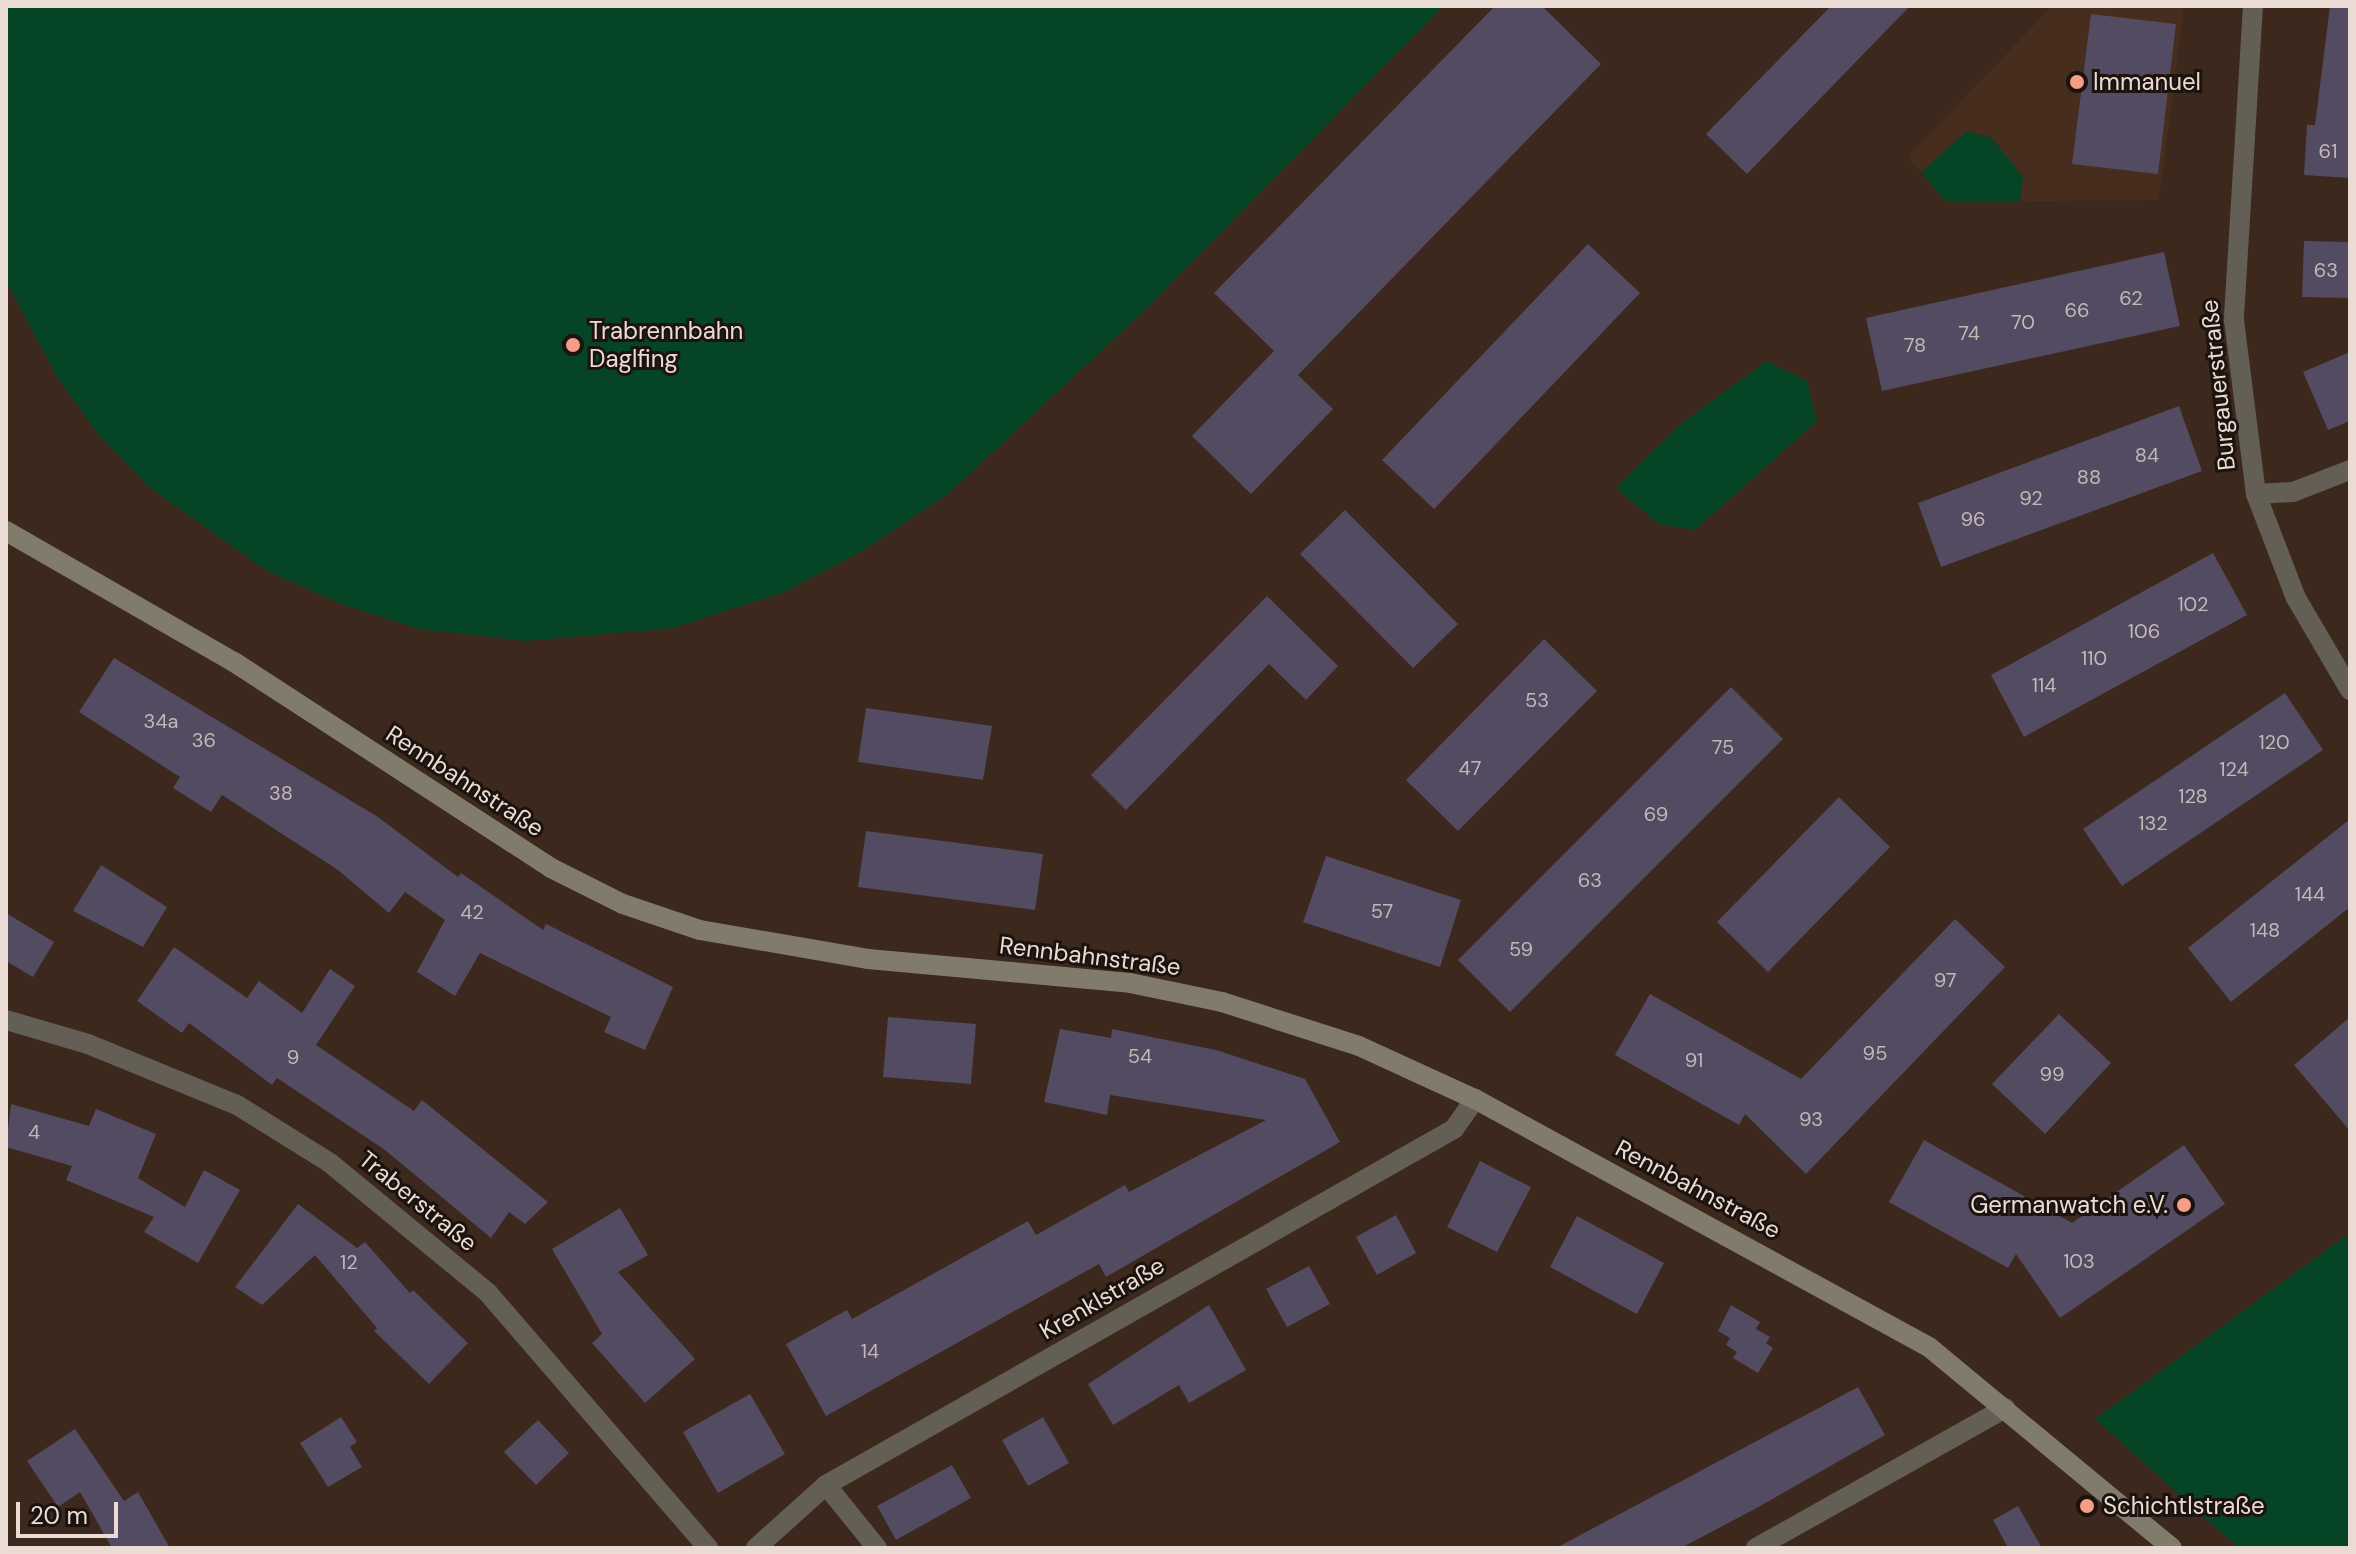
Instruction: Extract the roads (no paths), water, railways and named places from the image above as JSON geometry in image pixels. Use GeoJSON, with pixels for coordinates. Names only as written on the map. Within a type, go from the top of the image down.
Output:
{"type":"FeatureCollection","features":[{"type":"Feature","properties":{"kind":"street","name":"Burgauerstraße"},"geometry":{"type":"LineString","coordinates":[[2253,6],[2234,320],[2256,494],[2296,598],[2350,690]]}},
{"type":"Feature","properties":{"kind":"street"},"geometry":{"type":"LineString","coordinates":[[2256,494],[2293,492],[2350,470]]}},
{"type":"Feature","properties":{"kind":"street","name":"Rennbahnstraße"},"geometry":{"type":"LineString","coordinates":[[6,531],[234,662],[551,868],[623,904],[700,930],[854,957],[1130,983],[1222,1002],[1359,1046],[1475,1099],[1929,1347],[2172,1548]]}},
{"type":"Feature","properties":{"kind":"street","name":"Traberstraße"},"geometry":{"type":"LineString","coordinates":[[6,1020],[88,1044],[237,1105],[330,1163],[488,1293],[708,1548]]}},
{"type":"Feature","properties":{"kind":"street","name":"Krenklstraße"},"geometry":{"type":"LineString","coordinates":[[756,1548],[826,1485],[1454,1129],[1475,1099]]}},
{"type":"Feature","properties":{"kind":"street"},"geometry":{"type":"LineString","coordinates":[[1756,1548],[2005,1408]]}},
{"type":"Feature","properties":{"kind":"street"},"geometry":{"type":"LineString","coordinates":[[826,1485],[877,1548]]}},
{"type":"Feature","properties":{"kind":"place","name":"Immanuel"},"geometry":{"type":"Point","coordinates":[2077,82]}},
{"type":"Feature","properties":{"kind":"place","name":"Trabrennbahn Daglfing"},"geometry":{"type":"Point","coordinates":[573,345]}},
{"type":"Feature","properties":{"kind":"place","name":"Germanwatch e.V."},"geometry":{"type":"Point","coordinates":[2184,1205]}},
{"type":"Feature","properties":{"kind":"place","name":"Schichtlstraße"},"geometry":{"type":"Point","coordinates":[2087,1506]}}]}
